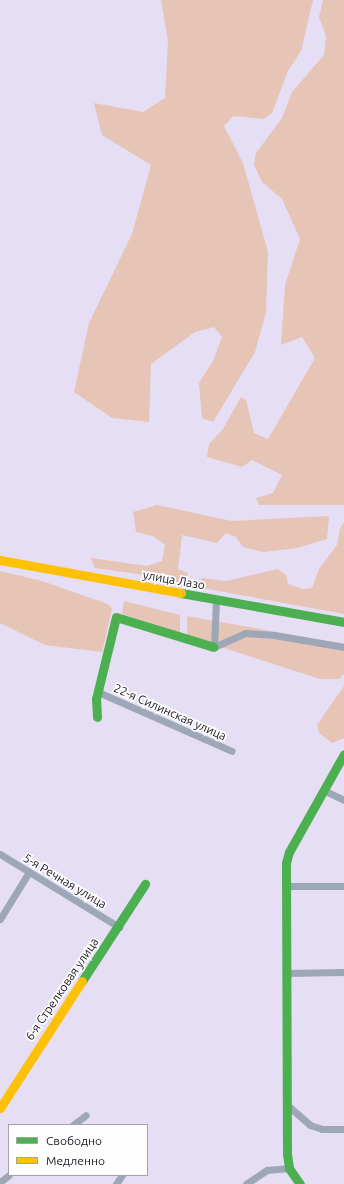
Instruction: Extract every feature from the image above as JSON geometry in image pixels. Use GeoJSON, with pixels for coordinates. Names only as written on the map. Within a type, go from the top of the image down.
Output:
{"type":"FeatureCollection","features":[{"type":"Feature","properties":{"kind":"street","name":"улица Лазо"},"geometry":{"type":"LineString","coordinates":[[0,560],[344,622]]}},
{"type":"Feature","properties":{"kind":"street"},"geometry":{"type":"LineString","coordinates":[[214,647],[216,600]]}},
{"type":"Feature","properties":{"kind":"street"},"geometry":{"type":"LineString","coordinates":[[97,717],[98,692],[116,617],[214,647],[245,633],[274,634],[344,647]]}},
{"type":"Feature","properties":{"kind":"street","name":"22-я Силинская улица"},"geometry":{"type":"LineString","coordinates":[[98,692],[232,751]]}},
{"type":"Feature","properties":{"kind":"street"},"geometry":{"type":"LineString","coordinates":[[300,1184],[289,1168],[286,1104],[287,973],[285,886],[289,852],[344,754]]}},
{"type":"Feature","properties":{"kind":"street"},"geometry":{"type":"LineString","coordinates":[[323,790],[344,800]]}},
{"type":"Feature","properties":{"kind":"street","name":"5-я Речная улица"},"geometry":{"type":"LineString","coordinates":[[0,854],[119,927]]}},
{"type":"Feature","properties":{"kind":"street"},"geometry":{"type":"LineString","coordinates":[[0,919],[29,872]]}},
{"type":"Feature","properties":{"kind":"street","name":"6-я Стрелковая улица"},"geometry":{"type":"LineString","coordinates":[[1,1104],[63,1008],[119,927],[145,884]]}},
{"type":"Feature","properties":{"kind":"street"},"geometry":{"type":"LineString","coordinates":[[285,886],[344,886]]}},
{"type":"Feature","properties":{"kind":"street"},"geometry":{"type":"LineString","coordinates":[[287,973],[344,972]]}},
{"type":"Feature","properties":{"kind":"street"},"geometry":{"type":"LineString","coordinates":[[286,1104],[310,1125],[322,1130],[344,1129]]}},
{"type":"Feature","properties":{"kind":"street"},"geometry":{"type":"LineString","coordinates":[[74,1124],[86,1115]]}},
{"type":"Feature","properties":{"kind":"street"},"geometry":{"type":"LineString","coordinates":[[246,1184],[267,1170],[289,1168]]}},
{"type":"Feature","properties":{"kind":"street"},"geometry":{"type":"LineString","coordinates":[[0,1182],[8,1176]]}},
{"type":"Feature","properties":{"kind":"shaded area"},"geometry":{"type":"Polygon","coordinates":[[[161,0],[313,0],[301,51],[288,71],[272,113],[263,119],[233,116],[224,126],[243,163],[268,252],[266,312],[255,352],[213,422],[202,418],[199,383],[213,361],[222,337],[214,327],[195,332],[151,364],[149,422],[112,418],[74,392],[89,323],[132,234],[151,165],[102,135],[94,103],[143,112],[165,98],[168,42],[161,0]]]}},
{"type":"Feature","properties":{"kind":"shaded area"},"geometry":{"type":"Polygon","coordinates":[[[323,0],[344,0],[344,505],[259,505],[256,498],[273,493],[282,475],[252,460],[242,467],[207,457],[209,444],[223,429],[241,397],[246,400],[254,433],[268,439],[315,358],[302,337],[281,345],[285,285],[300,239],[282,199],[262,182],[254,165],[256,153],[282,118],[292,92],[324,55],[326,36],[319,17],[323,0]]]}},
{"type":"Feature","properties":{"kind":"shaded area"},"geometry":{"type":"Polygon","coordinates":[[[157,505],[232,521],[329,516],[327,539],[297,548],[263,552],[243,547],[236,537],[226,533],[217,543],[182,535],[178,569],[188,573],[185,585],[138,574],[95,568],[91,558],[147,566],[162,561],[165,545],[153,536],[136,532],[133,512],[157,505]]]}},
{"type":"Feature","properties":{"kind":"shaded area"},"geometry":{"type":"Polygon","coordinates":[[[344,522],[344,614],[197,587],[202,578],[226,581],[278,569],[286,575],[288,584],[302,589],[312,588],[319,569],[337,545],[340,529],[344,522]]]}},
{"type":"Feature","properties":{"kind":"shaded area"},"geometry":{"type":"Polygon","coordinates":[[[0,571],[42,581],[108,604],[112,609],[102,652],[45,645],[0,623],[0,571]]]}},
{"type":"Feature","properties":{"kind":"shaded area"},"geometry":{"type":"Polygon","coordinates":[[[124,601],[180,615],[180,633],[122,614],[124,601]]]}},
{"type":"Feature","properties":{"kind":"shaded area"},"geometry":{"type":"Polygon","coordinates":[[[187,616],[344,644],[344,674],[339,679],[320,679],[187,636],[187,616]]]}},
{"type":"Feature","properties":{"kind":"shaded area"},"geometry":{"type":"Polygon","coordinates":[[[344,686],[344,738],[332,743],[319,733],[317,725],[344,686]]]}},
{"type":"Feature","properties":{"kind":"traffic: fast"},"geometry":{"type":"LineString","coordinates":[[181,593],[344,622]]}},
{"type":"Feature","properties":{"kind":"traffic: fast"},"geometry":{"type":"LineString","coordinates":[[97,717],[96,699],[116,617],[214,647]]}},
{"type":"Feature","properties":{"kind":"traffic: fast"},"geometry":{"type":"LineString","coordinates":[[300,1184],[289,1168],[287,1153],[286,863],[289,852],[344,754]]}},
{"type":"Feature","properties":{"kind":"traffic: fast"},"geometry":{"type":"LineString","coordinates":[[82,981],[145,884]]}},
{"type":"Feature","properties":{"kind":"traffic: slow"},"geometry":{"type":"LineString","coordinates":[[0,560],[181,593]]}},
{"type":"Feature","properties":{"kind":"traffic: slow"},"geometry":{"type":"LineString","coordinates":[[0,1108],[82,981]]}}]}
